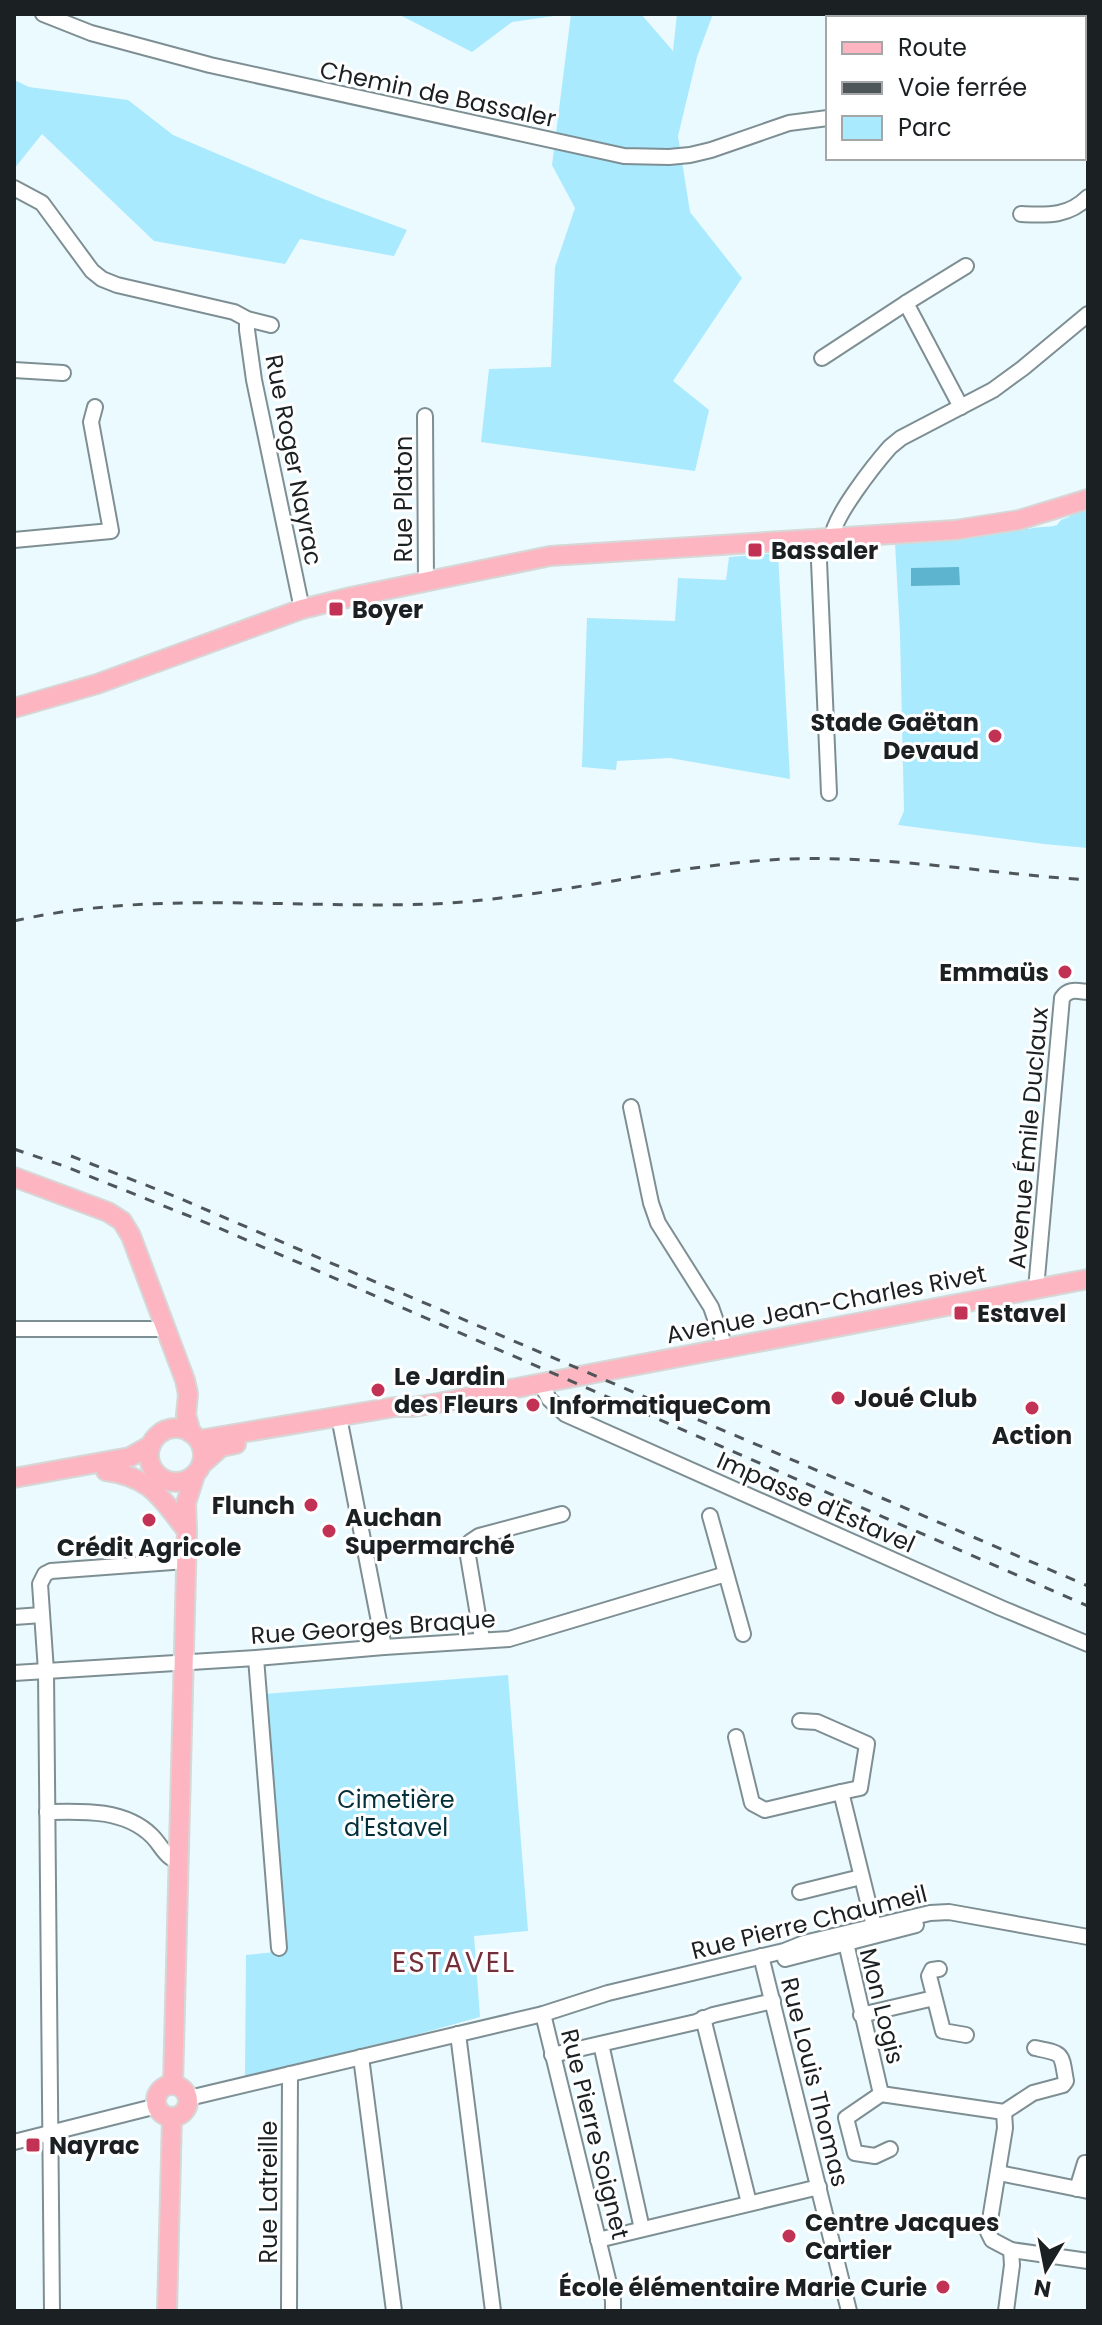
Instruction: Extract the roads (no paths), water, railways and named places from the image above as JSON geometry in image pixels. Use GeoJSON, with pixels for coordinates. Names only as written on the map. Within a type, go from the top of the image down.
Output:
{"type":"FeatureCollection","features":[{"type":"Feature","properties":{"kind":"main road"},"geometry":{"type":"LineString","coordinates":[[14,708],[97,684],[302,609],[550,556],[955,530],[1019,520],[1088,499]]}},
{"type":"Feature","properties":{"kind":"main road"},"geometry":{"type":"LineString","coordinates":[[14,1177],[89,1204],[122,1221],[131,1236],[187,1388],[186,1415],[203,1450],[186,1503],[173,2085]]}},
{"type":"Feature","properties":{"kind":"main road","name":"Avenue Jean-Charles Rivet"},"geometry":{"type":"LineString","coordinates":[[340,1421],[391,1416],[413,1407],[1088,1279]]}},
{"type":"Feature","properties":{"kind":"main road"},"geometry":{"type":"LineString","coordinates":[[186,1503],[160,1476],[149,1454],[179,1408],[187,1388]]}},
{"type":"Feature","properties":{"kind":"main road"},"geometry":{"type":"LineString","coordinates":[[14,1478],[130,1457],[177,1428],[195,1436],[340,1421]]}},
{"type":"Feature","properties":{"kind":"main road"},"geometry":{"type":"LineString","coordinates":[[14,1487],[138,1466],[181,1482],[221,1447],[340,1421]]}},
{"type":"Feature","properties":{"kind":"main road"},"geometry":{"type":"LineString","coordinates":[[106,1471],[131,1476],[148,1485],[162,1496],[187,1531]]}},
{"type":"Feature","properties":{"kind":"main road"},"geometry":{"type":"LineString","coordinates":[[173,2085],[183,2089],[189,2098],[183,2114],[172,2117],[163,2114],[156,2101],[163,2088],[173,2085]]}},
{"type":"Feature","properties":{"kind":"main road"},"geometry":{"type":"LineString","coordinates":[[167,2311],[172,2117]]}},
{"type":"Feature","properties":{"kind":"street","name":"Chemin de Bassaler"},"geometry":{"type":"LineString","coordinates":[[43,14],[91,33],[210,65],[624,156],[690,155],[789,123],[826,118]]}},
{"type":"Feature","properties":{"kind":"street","name":"Rue Roger Nayrac"},"geometry":{"type":"LineString","coordinates":[[14,188],[42,203],[72,246],[102,279],[234,312],[271,325]]}},
{"type":"Feature","properties":{"kind":"street"},"geometry":{"type":"LineString","coordinates":[[1021,214],[1057,215],[1071,210],[1088,197]]}},
{"type":"Feature","properties":{"kind":"street"},"geometry":{"type":"LineString","coordinates":[[822,358],[966,266]]}},
{"type":"Feature","properties":{"kind":"street"},"geometry":{"type":"LineString","coordinates":[[906,303],[961,407]]}},
{"type":"Feature","properties":{"kind":"street"},"geometry":{"type":"LineString","coordinates":[[829,793],[826,538],[890,447],[901,438],[993,390],[1088,314]]}},
{"type":"Feature","properties":{"kind":"street","name":"Rue Roger Nayrac"},"geometry":{"type":"LineString","coordinates":[[247,319],[254,380],[302,609]]}},
{"type":"Feature","properties":{"kind":"street"},"geometry":{"type":"LineString","coordinates":[[14,370],[63,373]]}},
{"type":"Feature","properties":{"kind":"street"},"geometry":{"type":"LineString","coordinates":[[14,540],[111,531],[91,422],[95,407]]}},
{"type":"Feature","properties":{"kind":"street","name":"Rue Platon"},"geometry":{"type":"LineString","coordinates":[[425,416],[426,583]]}},
{"type":"Feature","properties":{"kind":"street","name":"Avenue Émile Duclaux"},"geometry":{"type":"LineString","coordinates":[[1036,1289],[1062,998],[1072,990],[1088,992]]}},
{"type":"Feature","properties":{"kind":"street"},"geometry":{"type":"LineString","coordinates":[[631,1107],[658,1223],[711,1307],[725,1347]]}},
{"type":"Feature","properties":{"kind":"street"},"geometry":{"type":"LineString","coordinates":[[14,1329],[166,1329]]}},
{"type":"Feature","properties":{"kind":"street","name":"Impasse d'Estavel"},"geometry":{"type":"LineString","coordinates":[[541,1383],[549,1399],[565,1414],[1088,1644]]}},
{"type":"Feature","properties":{"kind":"street"},"geometry":{"type":"LineString","coordinates":[[340,1421],[384,1647]]}},
{"type":"Feature","properties":{"kind":"street"},"geometry":{"type":"LineString","coordinates":[[482,1639],[467,1550],[470,1542],[479,1536],[562,1514]]}},
{"type":"Feature","properties":{"kind":"street"},"geometry":{"type":"LineString","coordinates":[[710,1516],[743,1634]]}},
{"type":"Feature","properties":{"kind":"street"},"geometry":{"type":"LineString","coordinates":[[52,2311],[46,1671],[40,1584],[45,1574],[51,1571],[186,1561]]}},
{"type":"Feature","properties":{"kind":"street","name":"Rue Georges Braque"},"geometry":{"type":"LineString","coordinates":[[14,1673],[509,1639],[726,1574]]}},
{"type":"Feature","properties":{"kind":"street"},"geometry":{"type":"LineString","coordinates":[[14,1617],[42,1615]]}},
{"type":"Feature","properties":{"kind":"street"},"geometry":{"type":"LineString","coordinates":[[256,1658],[279,1948]]}},
{"type":"Feature","properties":{"kind":"street"},"geometry":{"type":"LineString","coordinates":[[736,1737],[752,1803],[765,1810],[860,1788],[867,1744],[817,1722],[800,1721]]}},
{"type":"Feature","properties":{"kind":"street"},"geometry":{"type":"LineString","coordinates":[[841,1792],[870,1932]]}},
{"type":"Feature","properties":{"kind":"street"},"geometry":{"type":"LineString","coordinates":[[47,1812],[88,1812],[120,1817],[180,1848]]}},
{"type":"Feature","properties":{"kind":"street"},"geometry":{"type":"LineString","coordinates":[[152,1836],[167,1856],[180,1848]]}},
{"type":"Feature","properties":{"kind":"street"},"geometry":{"type":"LineString","coordinates":[[800,1892],[861,1877]]}},
{"type":"Feature","properties":{"kind":"street","name":"Rue Pierre Chaumeil"},"geometry":{"type":"LineString","coordinates":[[189,2098],[543,2014],[608,1993],[846,1943],[930,1913],[949,1912],[1088,1937]]}},
{"type":"Feature","properties":{"kind":"street","name":"Rue Pierre Chaumeil"},"geometry":{"type":"LineString","coordinates":[[762,1959],[831,1937],[936,1918],[998,1924],[1028,1934],[1088,1944]]}},
{"type":"Feature","properties":{"kind":"street","name":"Mon Logis"},"geometry":{"type":"LineString","coordinates":[[831,1937],[846,1943],[881,2094]]}},
{"type":"Feature","properties":{"kind":"street","name":"Rue Louis Thomas"},"geometry":{"type":"LineString","coordinates":[[762,1959],[849,2311]]}},
{"type":"Feature","properties":{"kind":"street"},"geometry":{"type":"LineString","coordinates":[[939,1969],[932,1970],[929,1976],[943,2031],[966,2035]]}},
{"type":"Feature","properties":{"kind":"street"},"geometry":{"type":"LineString","coordinates":[[861,2015],[934,1998]]}},
{"type":"Feature","properties":{"kind":"street"},"geometry":{"type":"LineString","coordinates":[[552,2055],[773,2001]]}},
{"type":"Feature","properties":{"kind":"street","name":"Rue Pierre Soignet"},"geometry":{"type":"LineString","coordinates":[[543,2014],[613,2300],[613,2311]]}},
{"type":"Feature","properties":{"kind":"street"},"geometry":{"type":"LineString","coordinates":[[703,2018],[749,2203]]}},
{"type":"Feature","properties":{"kind":"street"},"geometry":{"type":"LineString","coordinates":[[458,2034],[493,2311]]}},
{"type":"Feature","properties":{"kind":"street"},"geometry":{"type":"LineString","coordinates":[[601,2044],[642,2229]]}},
{"type":"Feature","properties":{"kind":"street"},"geometry":{"type":"LineString","coordinates":[[1035,2048],[1061,2056],[1066,2081],[1063,2085],[1033,2093],[1004,2112],[1005,2128],[988,2232],[992,2240],[1011,2250],[1088,2261]]}},
{"type":"Feature","properties":{"kind":"street"},"geometry":{"type":"LineString","coordinates":[[361,2057],[394,2311]]}},
{"type":"Feature","properties":{"kind":"street","name":"Rue Latreille"},"geometry":{"type":"LineString","coordinates":[[289,2311],[290,2074]]}},
{"type":"Feature","properties":{"kind":"street","name":"Mon Logis"},"geometry":{"type":"LineString","coordinates":[[890,2149],[875,2156],[855,2153],[846,2118],[881,2094],[1004,2112]]}},
{"type":"Feature","properties":{"kind":"street"},"geometry":{"type":"LineString","coordinates":[[14,2142],[157,2106]]}},
{"type":"Feature","properties":{"kind":"street"},"geometry":{"type":"LineString","coordinates":[[999,2173],[1082,2190],[1085,2163],[1088,2163]]}},
{"type":"Feature","properties":{"kind":"street"},"geometry":{"type":"LineString","coordinates":[[598,2240],[819,2187]]}},
{"type":"Feature","properties":{"kind":"street"},"geometry":{"type":"LineString","coordinates":[[1006,2311],[1011,2250]]}},
{"type":"Feature","properties":{"kind":"railway"},"geometry":{"type":"LineString","coordinates":[[14,921],[65,912],[169,903],[379,905],[473,901],[768,860],[888,861],[1088,880]]}},
{"type":"Feature","properties":{"kind":"railway"},"geometry":{"type":"LineString","coordinates":[[14,1149],[219,1228],[1088,1606]]}},
{"type":"Feature","properties":{"kind":"railway"},"geometry":{"type":"LineString","coordinates":[[71,1156],[174,1196],[1088,1586]]}},
{"type":"Feature","properties":{"kind":"place","name":"Bassaler"},"geometry":{"type":"Point","coordinates":[755,550]}},
{"type":"Feature","properties":{"kind":"place","name":"Boyer"},"geometry":{"type":"Point","coordinates":[336,609]}},
{"type":"Feature","properties":{"kind":"place","name":"Stade Gaëtan Devaud"},"geometry":{"type":"Point","coordinates":[995,736]}},
{"type":"Feature","properties":{"kind":"place","name":"Emmaüs"},"geometry":{"type":"Point","coordinates":[1065,972]}},
{"type":"Feature","properties":{"kind":"place","name":"Estavel"},"geometry":{"type":"Point","coordinates":[961,1313]}},
{"type":"Feature","properties":{"kind":"place","name":"Le Jardin des Fleurs"},"geometry":{"type":"Point","coordinates":[378,1390]}},
{"type":"Feature","properties":{"kind":"place","name":"Joué Club"},"geometry":{"type":"Point","coordinates":[838,1398]}},
{"type":"Feature","properties":{"kind":"place","name":"InformatiqueCom"},"geometry":{"type":"Point","coordinates":[533,1405]}},
{"type":"Feature","properties":{"kind":"place","name":"Action"},"geometry":{"type":"Point","coordinates":[1032,1408]}},
{"type":"Feature","properties":{"kind":"place","name":"Flunch"},"geometry":{"type":"Point","coordinates":[311,1505]}},
{"type":"Feature","properties":{"kind":"place","name":"Crédit Agricole"},"geometry":{"type":"Point","coordinates":[149,1520]}},
{"type":"Feature","properties":{"kind":"place","name":"Auchan Supermarché"},"geometry":{"type":"Point","coordinates":[329,1531]}},
{"type":"Feature","properties":{"kind":"place","name":"Nayrac"},"geometry":{"type":"Point","coordinates":[33,2145]}},
{"type":"Feature","properties":{"kind":"place","name":"Centre Jacques Cartier"},"geometry":{"type":"Point","coordinates":[789,2236]}},
{"type":"Feature","properties":{"kind":"place","name":"École élémentaire Marie Curie"},"geometry":{"type":"Point","coordinates":[943,2287]}},
{"type":"Feature","properties":{"kind":"district","name":"ESTAVEL"},"geometry":{"type":"Point","coordinates":[454,1962]}},
{"type":"Feature","properties":{"kind":"park label","name":"Cimetière d'Estavel"},"geometry":{"type":"Point","coordinates":[396,1813]}}]}
